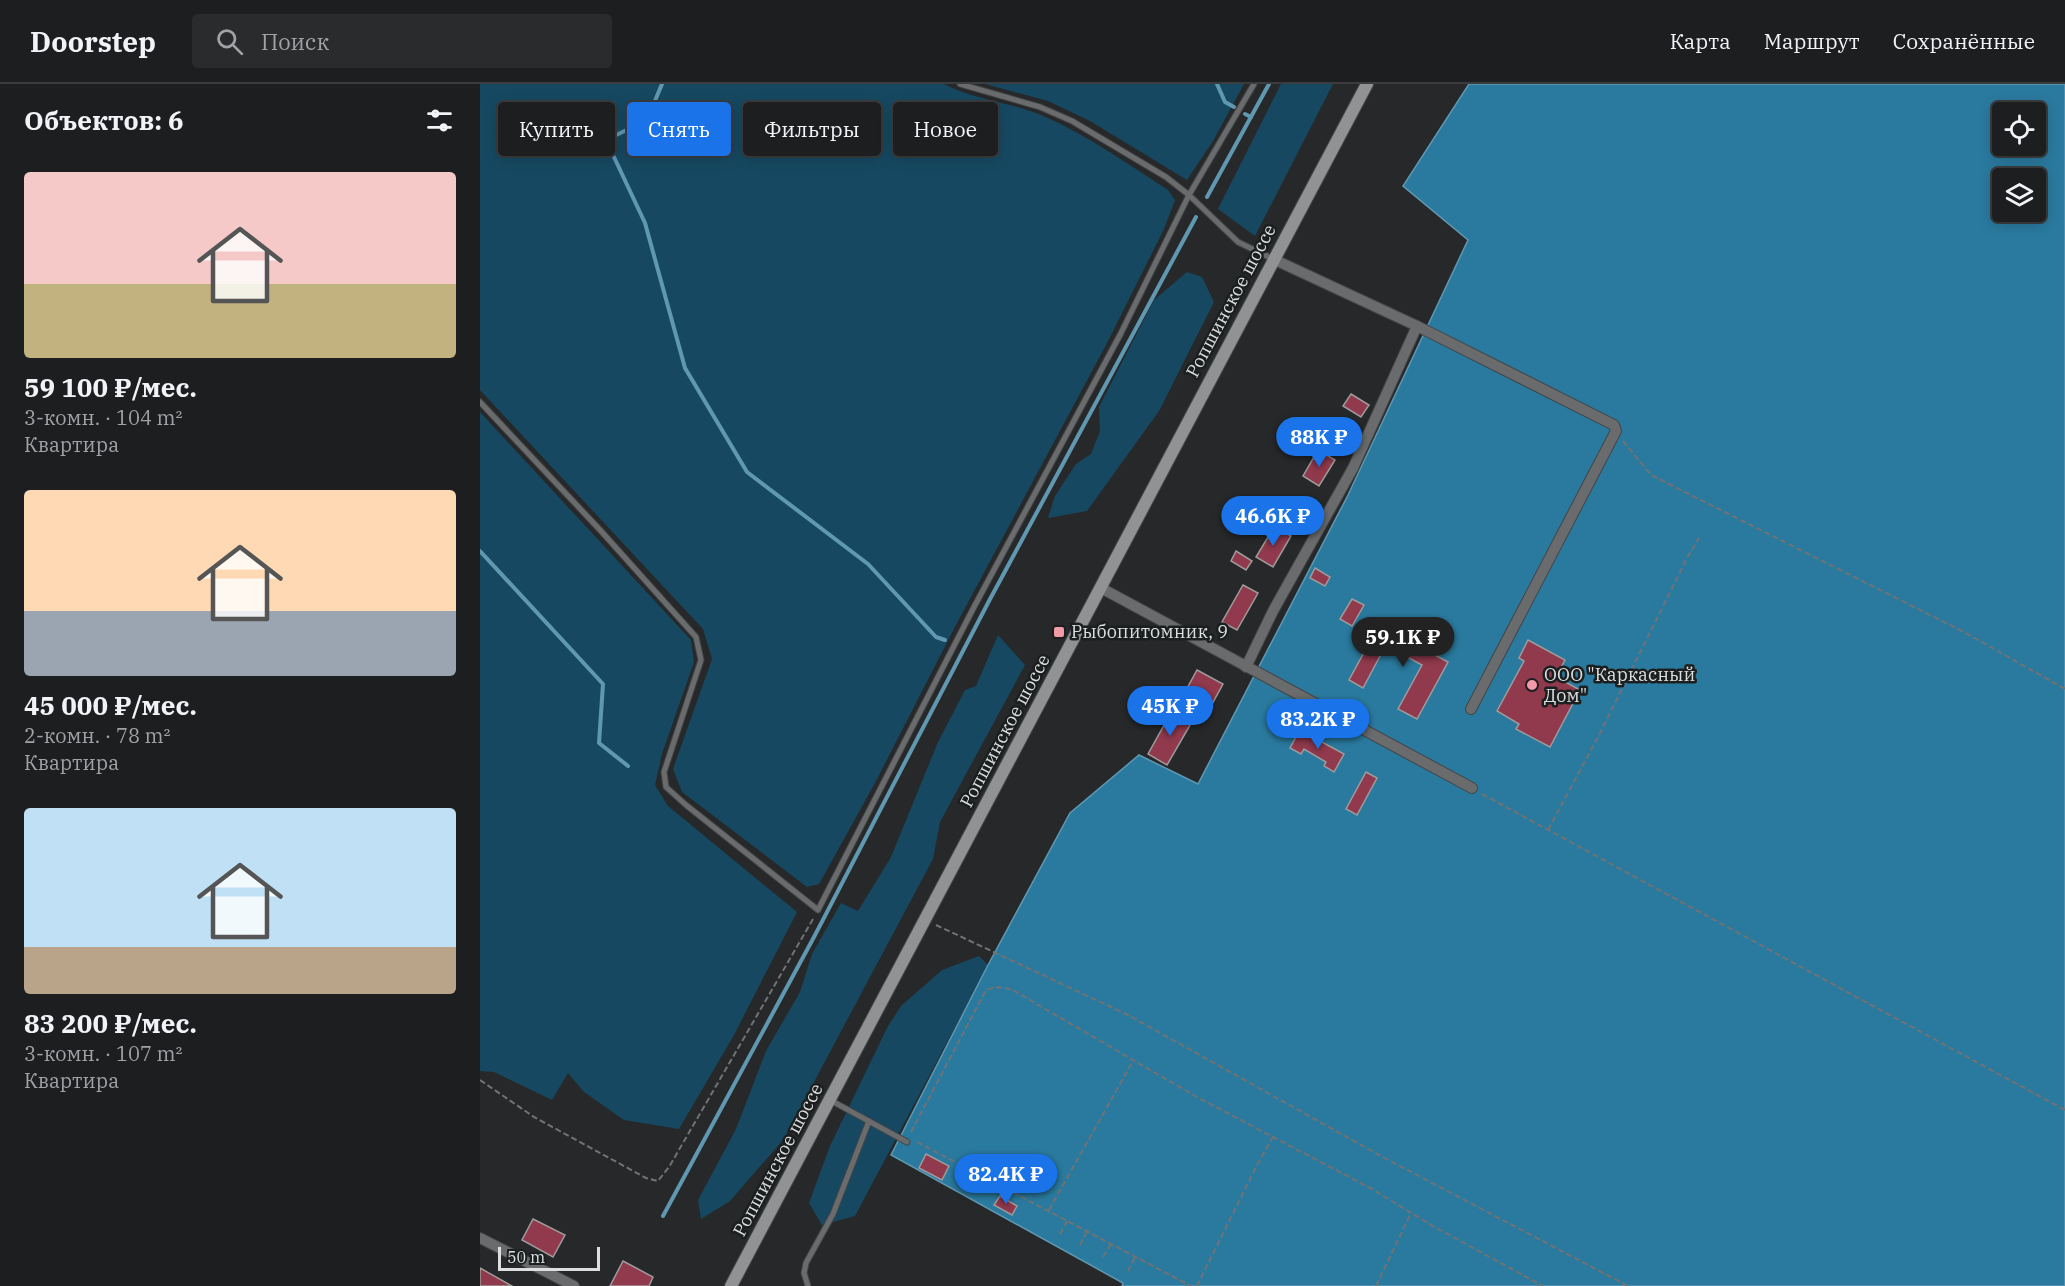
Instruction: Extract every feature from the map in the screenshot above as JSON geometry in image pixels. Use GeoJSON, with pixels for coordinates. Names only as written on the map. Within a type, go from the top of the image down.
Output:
{"type":"FeatureCollection","features":[{"type":"Feature","properties":{"kind":"main road","name":"Ропшинское шоссе"},"geometry":{"type":"LineString","coordinates":[[738,1279],[830,1100],[1366,84]]}},
{"type":"Feature","properties":{"kind":"street"},"geometry":{"type":"LineString","coordinates":[[1273,259],[1417,326],[1614,425],[1616,431],[1471,709]]}},
{"type":"Feature","properties":{"kind":"street"},"geometry":{"type":"LineString","coordinates":[[1246,667],[1273,610],[1353,468],[1417,326]]}},
{"type":"Feature","properties":{"kind":"street"},"geometry":{"type":"LineString","coordinates":[[1101,588],[1472,788]]}},
{"type":"Feature","properties":{"kind":"street"},"geometry":{"type":"LineString","coordinates":[[480,1238],[574,1286]]}},
{"type":"Feature","properties":{"kind":"lane"},"geometry":{"type":"LineString","coordinates":[[960,84],[1040,107],[1072,121],[1166,177],[1189,195],[1238,242],[1273,259]]}},
{"type":"Feature","properties":{"kind":"lane"},"geometry":{"type":"LineString","coordinates":[[480,402],[601,531],[696,638],[701,660],[664,772],[666,787],[818,910],[974,607],[1120,335],[1189,195],[1254,84]]}},
{"type":"Feature","properties":{"kind":"lane"},"geometry":{"type":"LineString","coordinates":[[830,1100],[907,1142]]}},
{"type":"Feature","properties":{"kind":"lane"},"geometry":{"type":"LineString","coordinates":[[808,1286],[804,1273],[806,1263],[833,1214],[869,1121]]}},
{"type":"Feature","properties":{"kind":"path"},"geometry":{"type":"LineString","coordinates":[[1616,431],[1651,475],[1964,632],[2065,688]]}},
{"type":"Feature","properties":{"kind":"path"},"geometry":{"type":"LineString","coordinates":[[1548,830],[1699,538]]}},
{"type":"Feature","properties":{"kind":"path"},"geometry":{"type":"LineString","coordinates":[[1472,788],[2065,1110]]}},
{"type":"Feature","properties":{"kind":"path"},"geometry":{"type":"LineString","coordinates":[[480,1080],[534,1117],[646,1178],[658,1181],[669,1167],[818,910]]}},
{"type":"Feature","properties":{"kind":"path"},"geometry":{"type":"LineString","coordinates":[[925,920],[1128,1015],[1379,1155],[1628,1286]]}},
{"type":"Feature","properties":{"kind":"path"},"geometry":{"type":"LineString","coordinates":[[1191,1286],[1086,1233],[919,1142],[907,1142],[986,990],[996,987],[1011,989],[1133,1061],[1372,1189],[1543,1286]]}},
{"type":"Feature","properties":{"kind":"path"},"geometry":{"type":"LineString","coordinates":[[1048,1211],[1133,1061]]}},
{"type":"Feature","properties":{"kind":"path"},"geometry":{"type":"LineString","coordinates":[[1197,1286],[1273,1137]]}},
{"type":"Feature","properties":{"kind":"path"},"geometry":{"type":"LineString","coordinates":[[1376,1286],[1411,1213]]}},
{"type":"Feature","properties":{"kind":"path"},"geometry":{"type":"LineString","coordinates":[[1060,1234],[1066,1222]]}},
{"type":"Feature","properties":{"kind":"path"},"geometry":{"type":"LineString","coordinates":[[1080,1245],[1086,1233]]}},
{"type":"Feature","properties":{"kind":"path"},"geometry":{"type":"LineString","coordinates":[[1103,1257],[1111,1244]]}},
{"type":"Feature","properties":{"kind":"path"},"geometry":{"type":"LineString","coordinates":[[1128,1271],[1135,1257]]}},
{"type":"Feature","properties":{"kind":"shaded area"},"geometry":{"type":"Polygon","coordinates":[[[480,84],[944,84],[997,102],[893,102],[893,156],[998,156],[998,102],[1041,115],[1074,131],[1168,190],[1175,200],[1164,229],[1106,345],[957,623],[875,783],[819,884],[807,887],[682,792],[673,769],[712,659],[703,629],[480,390],[480,84]]]}},
{"type":"Feature","properties":{"kind":"shaded area"},"geometry":{"type":"Polygon","coordinates":[[[985,84],[1244,84],[1213,141],[1187,180],[1090,121],[1048,101],[985,84]]]}},
{"type":"Feature","properties":{"kind":"shaded area"},"geometry":{"type":"Polygon","coordinates":[[[1281,84],[1333,84],[1255,236],[1218,209],[1281,84]]]}},
{"type":"Feature","properties":{"kind":"shaded area"},"geometry":{"type":"Polygon","coordinates":[[[1469,84],[2065,84],[2065,1286],[1122,1286],[1123,1283],[891,1155],[988,965],[1070,813],[1139,755],[1198,784],[1348,495],[1468,240],[1403,186],[1469,84]]]}},
{"type":"Feature","properties":{"kind":"shaded area"},"geometry":{"type":"Polygon","coordinates":[[[1187,272],[1202,277],[1214,302],[1159,411],[1087,511],[1048,518],[1055,496],[1076,464],[1091,454],[1100,431],[1099,407],[1154,300],[1187,272]]]}},
{"type":"Feature","properties":{"kind":"shaded area"},"geometry":{"type":"Polygon","coordinates":[[[480,412],[691,640],[694,662],[662,754],[655,785],[668,806],[797,912],[734,1035],[679,1129],[624,1120],[584,1092],[568,1073],[552,1100],[494,1072],[480,1071],[480,412]]]}},
{"type":"Feature","properties":{"kind":"shaded area"},"geometry":{"type":"Polygon","coordinates":[[[998,635],[1025,665],[940,822],[933,859],[783,1140],[730,1201],[701,1219],[698,1200],[736,1129],[766,1051],[800,992],[812,954],[841,903],[858,911],[891,857],[938,742],[965,690],[976,686],[998,635]]]}},
{"type":"Feature","properties":{"kind":"shaded area"},"geometry":{"type":"Polygon","coordinates":[[[979,956],[988,965],[855,1216],[822,1225],[809,1203],[830,1146],[887,1028],[901,1006],[942,970],[979,956]]]}},
{"type":"Feature","properties":{"kind":"building"},"geometry":{"type":"Polygon","coordinates":[[[1351,394],[1369,405],[1361,417],[1343,406],[1351,394]]]}},
{"type":"Feature","properties":{"kind":"building"},"geometry":{"type":"Polygon","coordinates":[[[1318,450],[1335,460],[1319,486],[1303,476],[1318,450]]]}},
{"type":"Feature","properties":{"kind":"building"},"geometry":{"type":"Polygon","coordinates":[[[1274,527],[1291,536],[1273,567],[1256,557],[1274,527]]]}},
{"type":"Feature","properties":{"kind":"building"},"geometry":{"type":"Polygon","coordinates":[[[1236,551],[1252,561],[1246,570],[1231,561],[1236,551]]]}},
{"type":"Feature","properties":{"kind":"building"},"geometry":{"type":"Polygon","coordinates":[[[1315,568],[1330,577],[1325,586],[1310,578],[1315,568]]]}},
{"type":"Feature","properties":{"kind":"building"},"geometry":{"type":"Polygon","coordinates":[[[1243,585],[1258,593],[1237,630],[1222,622],[1243,585]]]}},
{"type":"Feature","properties":{"kind":"building"},"geometry":{"type":"Polygon","coordinates":[[[1352,599],[1364,605],[1352,626],[1340,619],[1352,599]]]}},
{"type":"Feature","properties":{"kind":"building"},"geometry":{"type":"Polygon","coordinates":[[[1379,625],[1448,662],[1417,719],[1398,709],[1422,665],[1386,645],[1363,688],[1349,680],[1379,625]]]}},
{"type":"Feature","properties":{"kind":"building"},"geometry":{"type":"Polygon","coordinates":[[[1528,640],[1565,660],[1556,677],[1580,690],[1550,747],[1516,729],[1519,724],[1497,711],[1524,661],[1519,658],[1528,640]]]}},
{"type":"Feature","properties":{"kind":"building"},"geometry":{"type":"Polygon","coordinates":[[[1197,670],[1223,684],[1211,706],[1185,692],[1197,670]]]}},
{"type":"Feature","properties":{"kind":"building"},"geometry":{"type":"Polygon","coordinates":[[[1173,709],[1193,720],[1167,765],[1148,754],[1173,709]]]}},
{"type":"Feature","properties":{"kind":"building"},"geometry":{"type":"Polygon","coordinates":[[[1300,730],[1344,754],[1334,772],[1324,766],[1326,762],[1304,749],[1301,754],[1290,748],[1300,730]]]}},
{"type":"Feature","properties":{"kind":"building"},"geometry":{"type":"Polygon","coordinates":[[[1366,772],[1377,778],[1357,815],[1346,809],[1366,772]]]}},
{"type":"Feature","properties":{"kind":"building"},"geometry":{"type":"Polygon","coordinates":[[[926,1154],[949,1166],[942,1180],[919,1168],[926,1154]]]}},
{"type":"Feature","properties":{"kind":"building"},"geometry":{"type":"Polygon","coordinates":[[[1000,1196],[1017,1206],[1012,1215],[994,1205],[1000,1196]]]}},
{"type":"Feature","properties":{"kind":"building"},"geometry":{"type":"Polygon","coordinates":[[[533,1219],[565,1235],[553,1257],[522,1240],[533,1219]]]}},
{"type":"Feature","properties":{"kind":"building"},"geometry":{"type":"Polygon","coordinates":[[[623,1261],[653,1277],[649,1286],[610,1286],[623,1261]]]}},
{"type":"Feature","properties":{"kind":"building"},"geometry":{"type":"Polygon","coordinates":[[[480,1268],[512,1286],[480,1286],[480,1268]]]}},
{"type":"Feature","properties":{"kind":"waterway"},"geometry":{"type":"LineString","coordinates":[[662,84],[647,120],[606,140],[645,223],[685,368],[747,472],[868,564],[936,637],[945,640]]}},
{"type":"Feature","properties":{"kind":"waterway"},"geometry":{"type":"LineString","coordinates":[[1217,84],[1225,102],[1234,107]]}},
{"type":"Feature","properties":{"kind":"waterway"},"geometry":{"type":"LineString","coordinates":[[1207,197],[1269,84]]}},
{"type":"Feature","properties":{"kind":"waterway"},"geometry":{"type":"LineString","coordinates":[[1245,114],[1251,117]]}},
{"type":"Feature","properties":{"kind":"waterway"},"geometry":{"type":"LineString","coordinates":[[663,1216],[814,937],[989,601],[1196,217]]}},
{"type":"Feature","properties":{"kind":"waterway"},"geometry":{"type":"LineString","coordinates":[[480,551],[603,684],[599,743],[628,766]]}},
{"type":"Feature","properties":{"kind":"place","name":"Рыбопитомник, 9"},"geometry":{"type":"Point","coordinates":[1059,632]}},
{"type":"Feature","properties":{"kind":"place","name":"ООО \"Каркасный Дом\""},"geometry":{"type":"Point","coordinates":[1532,685]}}]}
